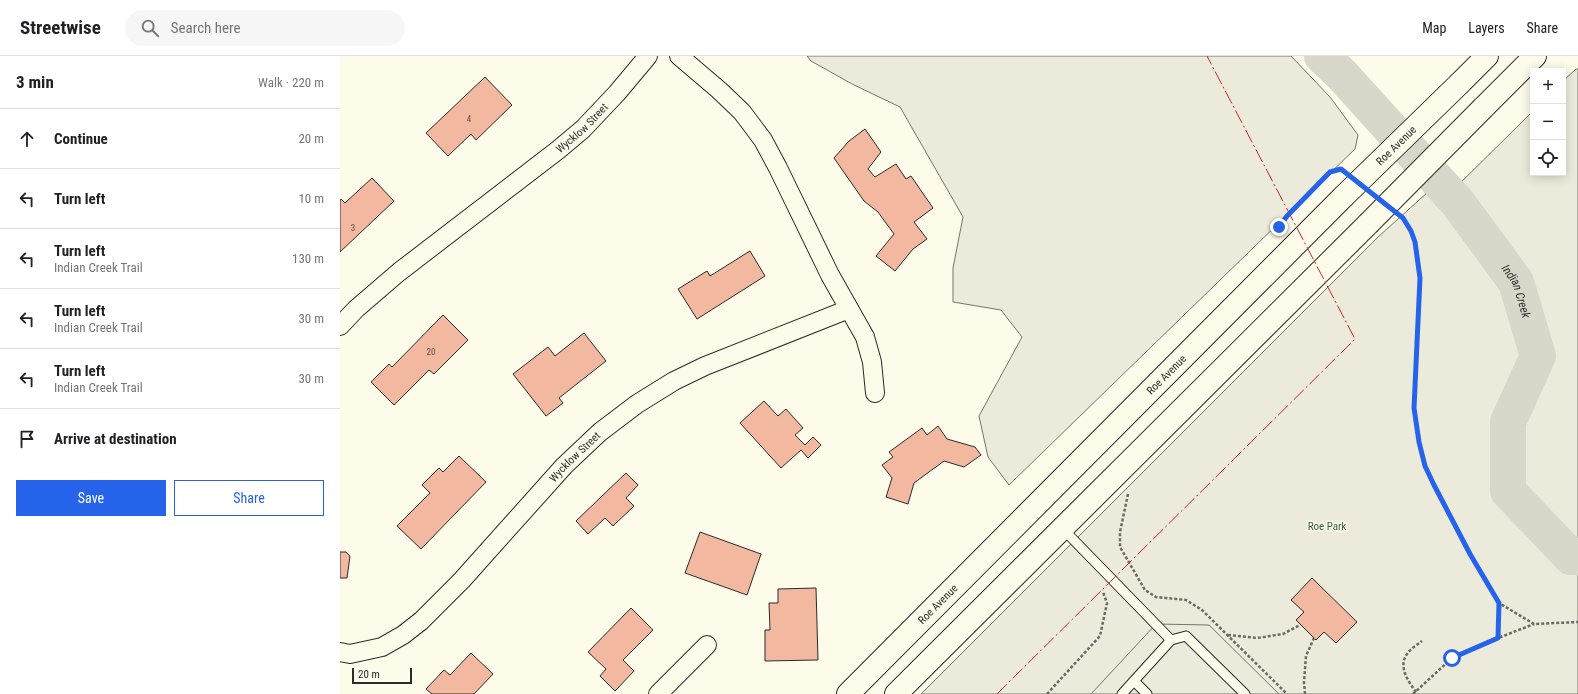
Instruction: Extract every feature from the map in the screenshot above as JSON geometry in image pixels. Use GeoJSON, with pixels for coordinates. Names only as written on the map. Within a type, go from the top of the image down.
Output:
{"type":"FeatureCollection","features":[{"type":"Feature","properties":{"kind":"main road","name":"Roe Avenue"},"geometry":{"type":"LineString","coordinates":[[848,694],[1343,197],[1487,56]]}},
{"type":"Feature","properties":{"kind":"main road"},"geometry":{"type":"LineString","coordinates":[[896,694],[1535,56]]}},
{"type":"Feature","properties":{"kind":"main road"},"geometry":{"type":"LineString","coordinates":[[1044,498],[1062,528]]}},
{"type":"Feature","properties":{"kind":"street","name":"Wycklow Street"},"geometry":{"type":"LineString","coordinates":[[340,326],[356,309],[399,272],[558,150],[583,129],[617,93],[648,56]]}},
{"type":"Feature","properties":{"kind":"street"},"geometry":{"type":"LineString","coordinates":[[679,56],[742,112],[763,140],[830,276],[865,337],[872,362],[875,393]]}},
{"type":"Feature","properties":{"kind":"street","name":"Wycklow Street"},"geometry":{"type":"LineString","coordinates":[[340,652],[350,654],[382,647],[403,635],[421,621],[462,580],[564,466],[600,432],[637,404],[674,381],[705,366],[849,309]]}},
{"type":"Feature","properties":{"kind":"street"},"geometry":{"type":"LineString","coordinates":[[658,694],[707,645]]}},
{"type":"Feature","properties":{"kind":"lane"},"geometry":{"type":"LineString","coordinates":[[1062,528],[1172,640]]}},
{"type":"Feature","properties":{"kind":"lane"},"geometry":{"type":"LineString","coordinates":[[1122,694],[1172,640],[1186,636],[1245,694]]}},
{"type":"Feature","properties":{"kind":"lane"},"geometry":{"type":"LineString","coordinates":[[1134,681],[1147,694]]}},
{"type":"Feature","properties":{"kind":"path"},"geometry":{"type":"LineString","coordinates":[[1279,235],[1279,227],[1287,216],[1330,172],[1341,169]]}},
{"type":"Feature","properties":{"kind":"path"},"geometry":{"type":"LineString","coordinates":[[1403,218],[1411,231],[1415,242],[1420,278],[1414,408],[1419,442],[1425,466],[1470,554],[1499,603],[1534,624]]}},
{"type":"Feature","properties":{"kind":"path"},"geometry":{"type":"LineString","coordinates":[[1128,492],[1120,532],[1120,547],[1145,590],[1156,597],[1186,600],[1202,610],[1287,694]]}},
{"type":"Feature","properties":{"kind":"path"},"geometry":{"type":"LineString","coordinates":[[1048,694],[1100,636],[1107,603],[1102,588]]}},
{"type":"Feature","properties":{"kind":"path"},"geometry":{"type":"LineString","coordinates":[[1498,638],[1499,603]]}},
{"type":"Feature","properties":{"kind":"path"},"geometry":{"type":"LineString","coordinates":[[1422,641],[1407,654],[1403,666],[1406,678],[1414,693],[1452,658],[1498,638],[1534,624],[1578,622]]}},
{"type":"Feature","properties":{"kind":"path"},"geometry":{"type":"LineString","coordinates":[[1228,635],[1257,638],[1283,634],[1300,625]]}},
{"type":"Feature","properties":{"kind":"path"},"geometry":{"type":"LineString","coordinates":[[1305,694],[1304,682],[1306,656],[1314,638]]}},
{"type":"Feature","properties":{"kind":"green space"},"geometry":{"type":"Polygon","coordinates":[[[807,56],[1291,56],[1330,97],[1358,135],[1355,149],[1009,485],[988,457],[979,416],[1022,337],[1001,310],[953,302],[953,268],[963,217],[900,107],[852,84],[811,61],[807,56]]]}},
{"type":"Feature","properties":{"kind":"green space","name":"Roe Park"},"geometry":{"type":"Polygon","coordinates":[[[1576,69],[1578,69],[1578,694],[921,694],[1378,237],[1428,192],[1437,206],[1530,114],[1530,176],[1566,176],[1566,78],[1576,69]]]}},
{"type":"Feature","properties":{"kind":"shaded area"},"geometry":{"type":"Polygon","coordinates":[[[1156,624],[1209,625],[1279,694],[1091,694],[1156,624]]]}},
{"type":"Feature","properties":{"kind":"building"},"geometry":{"type":"Polygon","coordinates":[[[485,77],[512,105],[476,140],[471,134],[448,156],[426,133],[485,77]]]}},
{"type":"Feature","properties":{"kind":"building"},"geometry":{"type":"Polygon","coordinates":[[[865,129],[881,152],[868,169],[875,177],[896,164],[906,179],[911,176],[933,208],[914,222],[927,239],[913,249],[895,271],[876,256],[894,234],[878,212],[864,201],[834,158],[849,141],[865,129]]]}},
{"type":"Feature","properties":{"kind":"building"},"geometry":{"type":"Polygon","coordinates":[[[372,178],[394,201],[340,252],[340,201],[341,199],[345,203],[372,178]]]}},
{"type":"Feature","properties":{"kind":"building"},"geometry":{"type":"Polygon","coordinates":[[[750,251],[765,276],[697,319],[678,289],[707,271],[710,276],[750,251]]]}},
{"type":"Feature","properties":{"kind":"building"},"geometry":{"type":"Polygon","coordinates":[[[443,315],[468,340],[434,374],[429,370],[394,405],[371,382],[389,364],[392,367],[443,315]]]}},
{"type":"Feature","properties":{"kind":"building"},"geometry":{"type":"Polygon","coordinates":[[[584,333],[606,361],[559,398],[563,403],[546,416],[513,374],[548,347],[555,356],[584,333]]]}},
{"type":"Feature","properties":{"kind":"building"},"geometry":{"type":"Polygon","coordinates":[[[764,401],[778,416],[786,409],[803,428],[795,435],[805,445],[813,437],[821,445],[808,458],[801,450],[781,468],[740,423],[764,401]]]}},
{"type":"Feature","properties":{"kind":"building"},"geometry":{"type":"Polygon","coordinates":[[[938,426],[947,439],[975,447],[981,455],[964,467],[944,461],[914,483],[908,504],[886,497],[892,478],[882,465],[893,457],[889,452],[922,428],[927,435],[938,426]]]}},
{"type":"Feature","properties":{"kind":"building"},"geometry":{"type":"Polygon","coordinates":[[[459,456],[486,482],[421,549],[397,526],[430,493],[422,485],[439,468],[443,472],[459,456]]]}},
{"type":"Feature","properties":{"kind":"building"},"geometry":{"type":"Polygon","coordinates":[[[626,473],[638,485],[626,498],[634,506],[613,526],[605,518],[588,534],[576,521],[626,473]]]}},
{"type":"Feature","properties":{"kind":"building"},"geometry":{"type":"Polygon","coordinates":[[[700,532],[761,554],[747,595],[685,573],[700,532]]]}},
{"type":"Feature","properties":{"kind":"building"},"geometry":{"type":"Polygon","coordinates":[[[340,552],[346,552],[350,556],[347,578],[340,578],[340,552]]]}},
{"type":"Feature","properties":{"kind":"building"},"geometry":{"type":"Polygon","coordinates":[[[1312,578],[1357,622],[1336,643],[1324,632],[1316,640],[1296,620],[1304,612],[1291,600],[1312,578]]]}},
{"type":"Feature","properties":{"kind":"building"},"geometry":{"type":"Polygon","coordinates":[[[816,588],[818,660],[765,661],[765,630],[770,630],[769,603],[778,603],[778,589],[816,588]]]}},
{"type":"Feature","properties":{"kind":"building"},"geometry":{"type":"Polygon","coordinates":[[[631,608],[653,630],[623,660],[634,671],[615,691],[600,676],[606,669],[588,652],[631,608]]]}},
{"type":"Feature","properties":{"kind":"building"},"geometry":{"type":"Polygon","coordinates":[[[471,653],[493,674],[474,694],[432,694],[426,689],[444,670],[450,675],[471,653]]]}},
{"type":"Feature","properties":{"kind":"waterway","name":"Indian Creek"},"geometry":{"type":"LineString","coordinates":[[1322,56],[1343,76],[1458,203],[1516,282],[1538,356],[1508,422],[1508,491],[1571,557],[1578,557]]}},
{"type":"Feature","properties":{"kind":"power"},"geometry":{"type":"LineString","coordinates":[[997,694],[1355,339],[1207,56]]}},
{"type":"Feature","properties":{"kind":"route"},"geometry":{"type":"LineString","coordinates":[[1279,227],[1287,216],[1330,172],[1341,169],[1403,218],[1411,231],[1415,242],[1420,278],[1414,408],[1419,442],[1425,466],[1434,485],[1470,554],[1499,603],[1498,638],[1452,658]]}}]}
